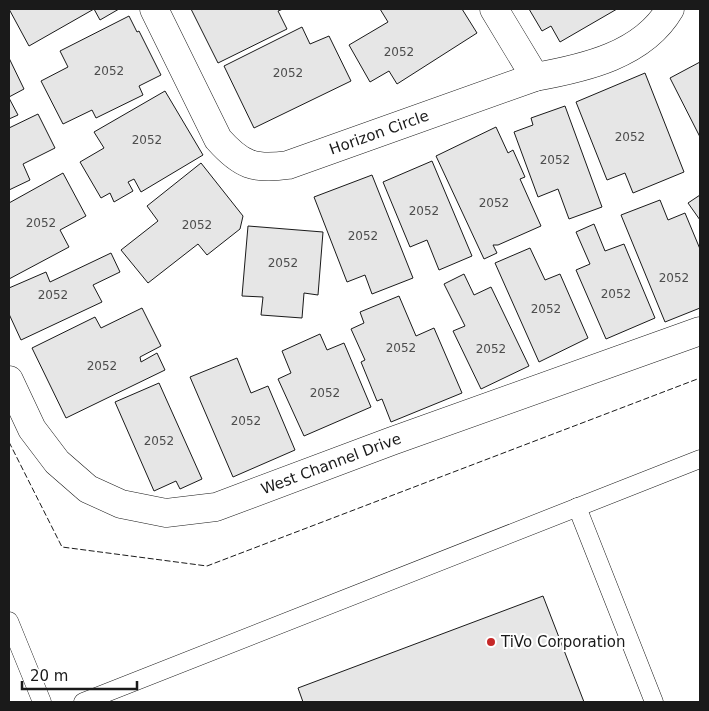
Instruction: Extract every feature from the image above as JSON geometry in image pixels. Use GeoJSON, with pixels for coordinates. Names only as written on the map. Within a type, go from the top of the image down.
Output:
{"type":"FeatureCollection","features":[{"type":"Feature","properties":{"kind":"street","name":"Horizon Circle"},"geometry":{"type":"LineString","coordinates":[[154,9],[218,138],[232,154],[249,165],[269,168],[288,165],[535,77],[572,70],[622,52],[646,38],[663,22],[670,9]]}},
{"type":"Feature","properties":{"kind":"street"},"geometry":{"type":"LineString","coordinates":[[494,9],[535,77]]}},
{"type":"Feature","properties":{"kind":"street","name":"West Channel Drive"},"geometry":{"type":"LineString","coordinates":[[9,380],[32,429],[57,462],[88,490],[121,504],[166,513],[216,507],[392,441],[700,331]]}},
{"type":"Feature","properties":{"kind":"lane"},"geometry":{"type":"LineString","coordinates":[[83,702],[700,459]]}},
{"type":"Feature","properties":{"kind":"lane"},"geometry":{"type":"LineString","coordinates":[[577,507],[654,702]]}},
{"type":"Feature","properties":{"kind":"lane"},"geometry":{"type":"LineString","coordinates":[[9,621],[42,702]]}},
{"type":"Feature","properties":{"kind":"building"},"geometry":{"type":"Polygon","coordinates":[[[9,9],[94,9],[29,46],[9,9]]]}},
{"type":"Feature","properties":{"kind":"building"},"geometry":{"type":"Polygon","coordinates":[[[94,9],[119,9],[100,20],[94,9]]]}},
{"type":"Feature","properties":{"kind":"building"},"geometry":{"type":"Polygon","coordinates":[[[191,9],[283,9],[278,11],[287,29],[218,63],[191,9]]]}},
{"type":"Feature","properties":{"kind":"building"},"geometry":{"type":"Polygon","coordinates":[[[380,9],[462,9],[477,33],[397,84],[389,71],[370,82],[349,45],[388,22],[380,9]]]}},
{"type":"Feature","properties":{"kind":"building"},"geometry":{"type":"Polygon","coordinates":[[[529,9],[617,9],[560,42],[551,26],[542,31],[529,9]]]}},
{"type":"Feature","properties":{"kind":"building"},"geometry":{"type":"Polygon","coordinates":[[[129,16],[137,32],[139,31],[161,75],[139,86],[143,95],[96,118],[92,110],[63,124],[41,81],[68,67],[60,51],[129,16]]]}},
{"type":"Feature","properties":{"kind":"building"},"geometry":{"type":"Polygon","coordinates":[[[302,27],[310,44],[329,36],[351,81],[254,128],[224,66],[302,27]]]}},
{"type":"Feature","properties":{"kind":"building"},"geometry":{"type":"Polygon","coordinates":[[[9,58],[24,89],[9,97],[9,58]]]}},
{"type":"Feature","properties":{"kind":"building"},"geometry":{"type":"Polygon","coordinates":[[[700,62],[700,137],[670,78],[700,62]]]}},
{"type":"Feature","properties":{"kind":"building"},"geometry":{"type":"Polygon","coordinates":[[[645,73],[684,172],[633,193],[625,173],[607,180],[576,102],[645,73]]]}},
{"type":"Feature","properties":{"kind":"building"},"geometry":{"type":"Polygon","coordinates":[[[165,91],[203,155],[141,192],[134,179],[128,182],[133,191],[114,202],[110,193],[101,198],[80,162],[104,148],[94,132],[165,91]]]}},
{"type":"Feature","properties":{"kind":"building"},"geometry":{"type":"Polygon","coordinates":[[[9,98],[18,115],[9,119],[9,98]]]}},
{"type":"Feature","properties":{"kind":"building"},"geometry":{"type":"Polygon","coordinates":[[[565,106],[602,207],[569,219],[558,189],[538,197],[514,132],[533,125],[531,118],[565,106]]]}},
{"type":"Feature","properties":{"kind":"building"},"geometry":{"type":"Polygon","coordinates":[[[38,114],[55,148],[23,164],[30,180],[9,190],[9,128],[38,114]]]}},
{"type":"Feature","properties":{"kind":"building"},"geometry":{"type":"Polygon","coordinates":[[[496,127],[508,153],[513,150],[525,177],[520,179],[541,226],[498,245],[493,245],[497,253],[484,259],[436,156],[496,127]]]}},
{"type":"Feature","properties":{"kind":"building"},"geometry":{"type":"Polygon","coordinates":[[[432,161],[472,256],[439,270],[427,240],[410,247],[383,182],[432,161]]]}},
{"type":"Feature","properties":{"kind":"building"},"geometry":{"type":"Polygon","coordinates":[[[201,163],[243,216],[240,229],[207,255],[198,244],[148,283],[121,250],[158,221],[147,206],[201,163]]]}},
{"type":"Feature","properties":{"kind":"building"},"geometry":{"type":"Polygon","coordinates":[[[63,173],[86,216],[60,230],[69,247],[9,279],[9,203],[63,173]]]}},
{"type":"Feature","properties":{"kind":"building"},"geometry":{"type":"Polygon","coordinates":[[[372,175],[413,278],[372,294],[365,275],[347,282],[314,197],[372,175]]]}},
{"type":"Feature","properties":{"kind":"building"},"geometry":{"type":"Polygon","coordinates":[[[700,195],[700,220],[688,203],[700,195]]]}},
{"type":"Feature","properties":{"kind":"building"},"geometry":{"type":"Polygon","coordinates":[[[660,200],[668,220],[685,213],[700,249],[700,308],[665,322],[621,215],[660,200]]]}},
{"type":"Feature","properties":{"kind":"building"},"geometry":{"type":"Polygon","coordinates":[[[594,224],[605,251],[624,244],[655,318],[606,339],[576,270],[590,264],[576,232],[594,224]]]}},
{"type":"Feature","properties":{"kind":"building"},"geometry":{"type":"Polygon","coordinates":[[[248,226],[323,232],[318,295],[304,293],[302,318],[261,315],[263,297],[242,296],[248,226]]]}},
{"type":"Feature","properties":{"kind":"building"},"geometry":{"type":"Polygon","coordinates":[[[530,248],[545,280],[560,274],[588,338],[539,362],[495,263],[530,248]]]}},
{"type":"Feature","properties":{"kind":"building"},"geometry":{"type":"Polygon","coordinates":[[[111,253],[120,272],[93,285],[102,302],[21,340],[9,314],[9,288],[46,272],[50,282],[111,253]]]}},
{"type":"Feature","properties":{"kind":"building"},"geometry":{"type":"Polygon","coordinates":[[[464,274],[474,295],[491,287],[529,366],[481,389],[453,331],[465,326],[444,284],[464,274]]]}},
{"type":"Feature","properties":{"kind":"building"},"geometry":{"type":"Polygon","coordinates":[[[399,296],[416,336],[434,328],[462,393],[391,422],[382,399],[377,401],[361,362],[365,360],[351,329],[364,323],[360,312],[399,296]]]}},
{"type":"Feature","properties":{"kind":"building"},"geometry":{"type":"Polygon","coordinates":[[[142,308],[161,346],[140,357],[141,362],[157,353],[165,370],[66,418],[32,348],[95,317],[101,328],[142,308]]]}},
{"type":"Feature","properties":{"kind":"building"},"geometry":{"type":"Polygon","coordinates":[[[320,334],[327,350],[344,343],[371,407],[304,436],[278,379],[291,373],[282,351],[320,334]]]}},
{"type":"Feature","properties":{"kind":"building"},"geometry":{"type":"Polygon","coordinates":[[[237,358],[251,393],[268,386],[295,450],[233,477],[190,377],[237,358]]]}},
{"type":"Feature","properties":{"kind":"building"},"geometry":{"type":"Polygon","coordinates":[[[159,383],[202,479],[180,489],[176,481],[154,491],[115,402],[159,383]]]}},
{"type":"Feature","properties":{"kind":"building","name":"TiVo Corporation"},"geometry":{"type":"Polygon","coordinates":[[[543,596],[584,702],[303,702],[298,688],[543,596]]]}},
{"type":"Feature","properties":{"kind":"fence"},"geometry":{"type":"LineString","coordinates":[[9,442],[62,547],[207,566],[700,378]]}},
{"type":"Feature","properties":{"kind":"place","name":"TiVo Corporation"},"geometry":{"type":"Point","coordinates":[491,642]}}]}
